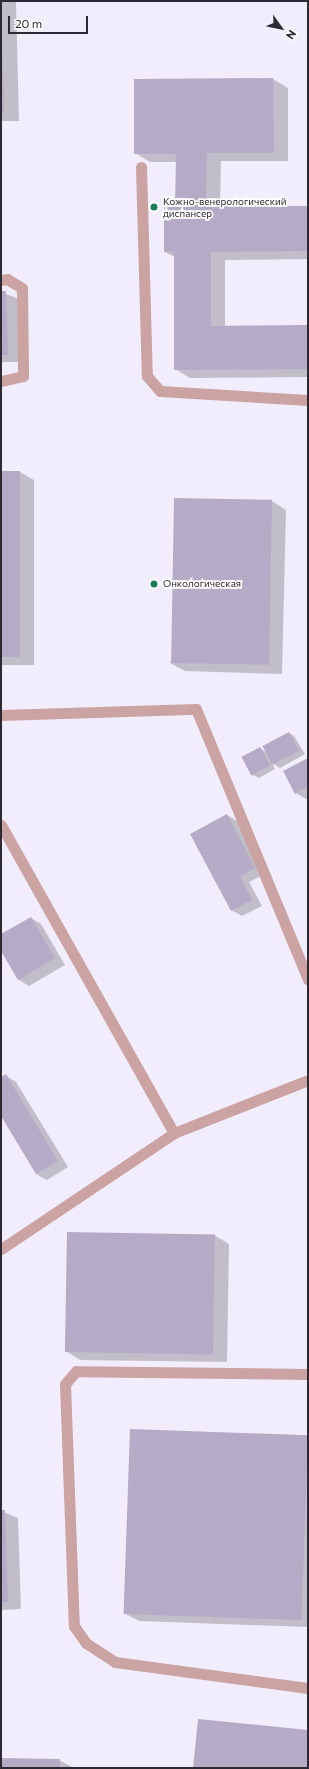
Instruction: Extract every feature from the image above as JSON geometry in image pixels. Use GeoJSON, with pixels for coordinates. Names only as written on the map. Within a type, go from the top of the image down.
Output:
{"type":"FeatureCollection","features":[{"type":"Feature","properties":{"kind":"lane"},"geometry":{"type":"LineString","coordinates":[[142,167],[147,376],[160,391],[308,400]]}},
{"type":"Feature","properties":{"kind":"lane"},"geometry":{"type":"LineString","coordinates":[[1,280],[7,279],[22,288],[23,376],[1,381]]}},
{"type":"Feature","properties":{"kind":"lane"},"geometry":{"type":"LineString","coordinates":[[1,715],[196,709],[308,980]]}},
{"type":"Feature","properties":{"kind":"lane"},"geometry":{"type":"LineString","coordinates":[[1,825],[174,1133]]}},
{"type":"Feature","properties":{"kind":"lane"},"geometry":{"type":"LineString","coordinates":[[1,1249],[174,1133],[308,1080]]}},
{"type":"Feature","properties":{"kind":"lane"},"geometry":{"type":"LineString","coordinates":[[308,1374],[76,1371],[65,1384],[74,1626],[86,1643],[115,1662],[308,1688]]}},
{"type":"Feature","properties":{"kind":"building"},"geometry":{"type":"Polygon","coordinates":[[[1,5],[4,113],[1,113],[1,5]]]}},
{"type":"Feature","properties":{"kind":"building"},"geometry":{"type":"Polygon","coordinates":[[[273,78],[274,153],[207,153],[206,206],[308,206],[308,251],[211,252],[211,326],[308,325],[308,369],[174,370],[174,252],[164,252],[164,207],[175,207],[176,154],[134,154],[134,79],[273,78]]]}},
{"type":"Feature","properties":{"kind":"building"},"geometry":{"type":"Polygon","coordinates":[[[1,291],[6,291],[8,355],[1,355],[1,291]]]}},
{"type":"Feature","properties":{"kind":"building"},"geometry":{"type":"Polygon","coordinates":[[[1,471],[20,471],[20,657],[1,657],[1,471]]]}},
{"type":"Feature","properties":{"kind":"building"},"geometry":{"type":"Polygon","coordinates":[[[174,498],[272,500],[269,665],[171,663],[174,498]]]}},
{"type":"Feature","properties":{"kind":"building"},"geometry":{"type":"Polygon","coordinates":[[[289,732],[299,751],[272,765],[263,746],[289,732]]]}},
{"type":"Feature","properties":{"kind":"building"},"geometry":{"type":"Polygon","coordinates":[[[260,747],[270,766],[251,775],[241,757],[260,747]]]}},
{"type":"Feature","properties":{"kind":"building"},"geometry":{"type":"Polygon","coordinates":[[[308,758],[308,786],[295,794],[283,771],[308,758]]]}},
{"type":"Feature","properties":{"kind":"building"},"geometry":{"type":"Polygon","coordinates":[[[227,814],[255,868],[240,876],[252,900],[231,911],[190,834],[227,814]]]}},
{"type":"Feature","properties":{"kind":"building"},"geometry":{"type":"Polygon","coordinates":[[[31,917],[55,958],[18,980],[1,951],[1,934],[31,917]]]}},
{"type":"Feature","properties":{"kind":"building"},"geometry":{"type":"Polygon","coordinates":[[[6,1074],[58,1161],[36,1174],[1,1116],[1,1077],[6,1074]]]}},
{"type":"Feature","properties":{"kind":"building"},"geometry":{"type":"Polygon","coordinates":[[[67,1232],[215,1235],[213,1355],[65,1352],[67,1232]]]}},
{"type":"Feature","properties":{"kind":"building"},"geometry":{"type":"Polygon","coordinates":[[[130,1429],[308,1435],[301,1620],[124,1614],[130,1429]]]}},
{"type":"Feature","properties":{"kind":"building"},"geometry":{"type":"Polygon","coordinates":[[[1,1510],[5,1510],[8,1602],[1,1602],[1,1510]]]}},
{"type":"Feature","properties":{"kind":"building"},"geometry":{"type":"Polygon","coordinates":[[[198,1719],[308,1730],[308,1768],[193,1768],[198,1719]]]}},
{"type":"Feature","properties":{"kind":"building"},"geometry":{"type":"Polygon","coordinates":[[[1,1758],[60,1759],[60,1768],[1,1768],[1,1758]]]}},
{"type":"Feature","properties":{"kind":"place","name":"Кожно-венерологический диспансер"},"geometry":{"type":"Point","coordinates":[154,207]}},
{"type":"Feature","properties":{"kind":"place","name":"Онкологическая"},"geometry":{"type":"Point","coordinates":[154,584]}}]}
